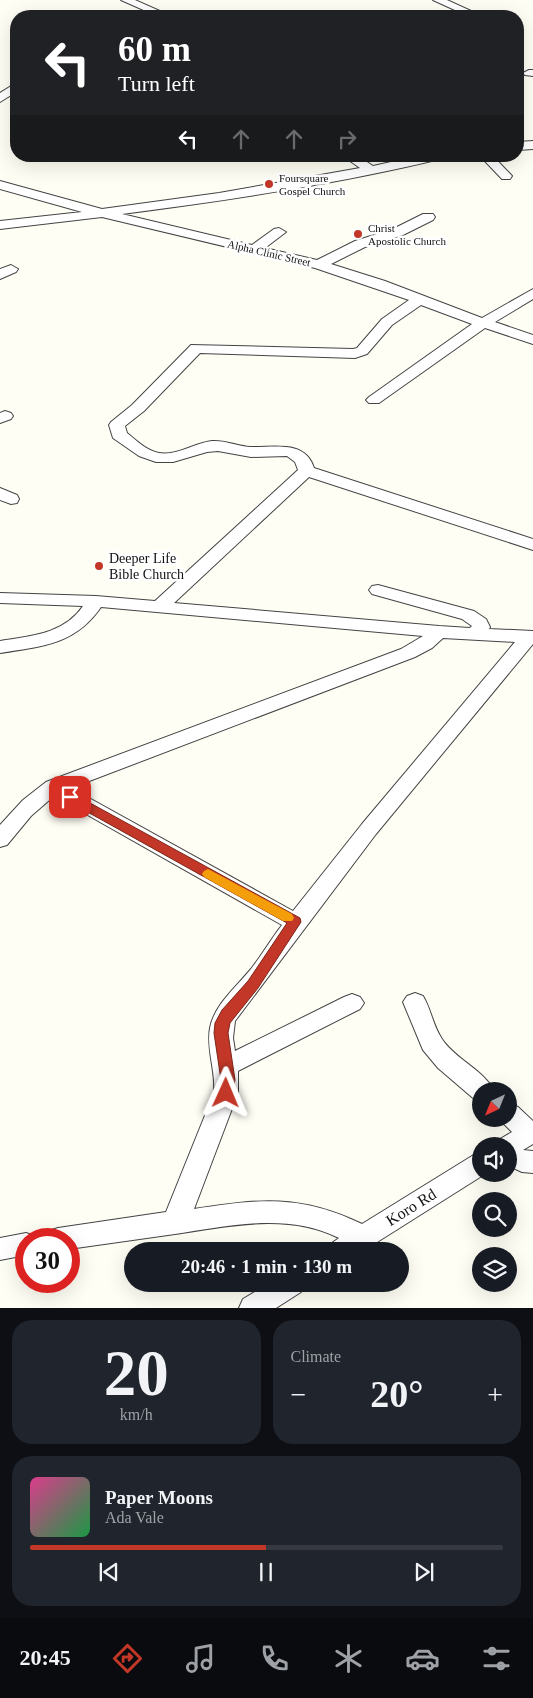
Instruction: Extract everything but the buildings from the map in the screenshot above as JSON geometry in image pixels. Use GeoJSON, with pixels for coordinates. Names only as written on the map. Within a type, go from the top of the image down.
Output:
{"type":"FeatureCollection","features":[{"type":"Feature","properties":{"kind":"street"},"geometry":{"type":"LineString","coordinates":[[126,0],[151,10]]}},
{"type":"Feature","properties":{"kind":"street"},"geometry":{"type":"LineString","coordinates":[[438,0],[462,10]]}},
{"type":"Feature","properties":{"kind":"street"},"geometry":{"type":"LineString","coordinates":[[0,99],[10,91]]}},
{"type":"Feature","properties":{"kind":"street"},"geometry":{"type":"LineString","coordinates":[[359,162],[373,171]]}},
{"type":"Feature","properties":{"kind":"street"},"geometry":{"type":"LineString","coordinates":[[0,225],[107,214],[275,188],[373,171],[411,162]]}},
{"type":"Feature","properties":{"kind":"street"},"geometry":{"type":"LineString","coordinates":[[492,162],[506,176]]}},
{"type":"Feature","properties":{"kind":"street","name":"Alpha Clinic Street"},"geometry":{"type":"LineString","coordinates":[[0,185],[152,226],[319,265],[533,340]]}},
{"type":"Feature","properties":{"kind":"street"},"geometry":{"type":"LineString","coordinates":[[319,265],[360,244],[398,232],[428,217]]}},
{"type":"Feature","properties":{"kind":"street"},"geometry":{"type":"LineString","coordinates":[[256,249],[279,232]]}},
{"type":"Feature","properties":{"kind":"street"},"geometry":{"type":"LineString","coordinates":[[374,400],[482,323],[533,293]]}},
{"type":"Feature","properties":{"kind":"street"},"geometry":{"type":"LineString","coordinates":[[306,471],[303,462],[298,456],[291,453],[250,452],[221,446],[207,446],[170,458],[160,459],[150,455],[119,435],[116,425],[138,408],[196,348],[355,354],[362,351],[386,322],[420,299]]}},
{"type":"Feature","properties":{"kind":"street"},"geometry":{"type":"LineString","coordinates":[[306,471],[533,545]]}},
{"type":"Feature","properties":{"kind":"street"},"geometry":{"type":"LineString","coordinates":[[160,606],[306,471]]}},
{"type":"Feature","properties":{"kind":"street"},"geometry":{"type":"LineString","coordinates":[[378,590],[468,615],[480,623],[480,628],[474,634]]}},
{"type":"Feature","properties":{"kind":"street"},"geometry":{"type":"LineString","coordinates":[[0,598],[96,601],[439,632],[531,637]]}},
{"type":"Feature","properties":{"kind":"street"},"geometry":{"type":"LineString","coordinates":[[0,647],[52,638],[66,633],[87,616],[96,601]]}},
{"type":"Feature","properties":{"kind":"street"},"geometry":{"type":"LineString","coordinates":[[0,840],[24,809],[53,787],[408,653],[426,644],[439,632]]}},
{"type":"Feature","properties":{"kind":"street"},"geometry":{"type":"LineString","coordinates":[[175,1223],[226,1093],[228,1080],[221,1033],[223,1023],[228,1014],[253,984],[295,922],[428,757],[531,637]]}},
{"type":"Feature","properties":{"kind":"street"},"geometry":{"type":"LineString","coordinates":[[53,787],[295,922]]}},
{"type":"Feature","properties":{"kind":"street"},"geometry":{"type":"LineString","coordinates":[[415,1002],[431,1043],[446,1061],[472,1083]]}},
{"type":"Feature","properties":{"kind":"street"},"geometry":{"type":"LineString","coordinates":[[226,1066],[352,1003]]}},
{"type":"Feature","properties":{"kind":"street"},"geometry":{"type":"LineString","coordinates":[[517,1141],[532,1132],[518,1121]]}},
{"type":"Feature","properties":{"kind":"street"},"geometry":{"type":"LineString","coordinates":[[517,1159],[522,1162],[533,1162]]}},
{"type":"Feature","properties":{"kind":"street","name":"Koro Rd"},"geometry":{"type":"LineString","coordinates":[[355,1242],[472,1169]]}},
{"type":"Feature","properties":{"kind":"street"},"geometry":{"type":"LineString","coordinates":[[80,1236],[248,1212],[286,1212],[336,1224],[363,1237]]}},
{"type":"Feature","properties":{"kind":"street"},"geometry":{"type":"LineString","coordinates":[[0,1249],[15,1246]]}},
{"type":"Feature","properties":{"kind":"street"},"geometry":{"type":"LineString","coordinates":[[260,1306],[280,1292]]}},
{"type":"Feature","properties":{"kind":"slow traffic"},"geometry":{"type":"LineString","coordinates":[[208,874],[288,918]]}},
{"type":"Feature","properties":{"kind":"place","name":"Foursquare Gospel Church"},"geometry":{"type":"Point","coordinates":[269,184]}},
{"type":"Feature","properties":{"kind":"place","name":"Christ Apostolic Church"},"geometry":{"type":"Point","coordinates":[358,234]}},
{"type":"Feature","properties":{"kind":"place","name":"Deeper Life Bible Church"},"geometry":{"type":"Point","coordinates":[99,566]}},
{"type":"Feature","properties":{"kind":"route"},"geometry":{"type":"LineString","coordinates":[[70,797],[295,922],[253,984],[228,1014],[223,1023],[221,1033],[228,1080],[226,1093]]}}]}
